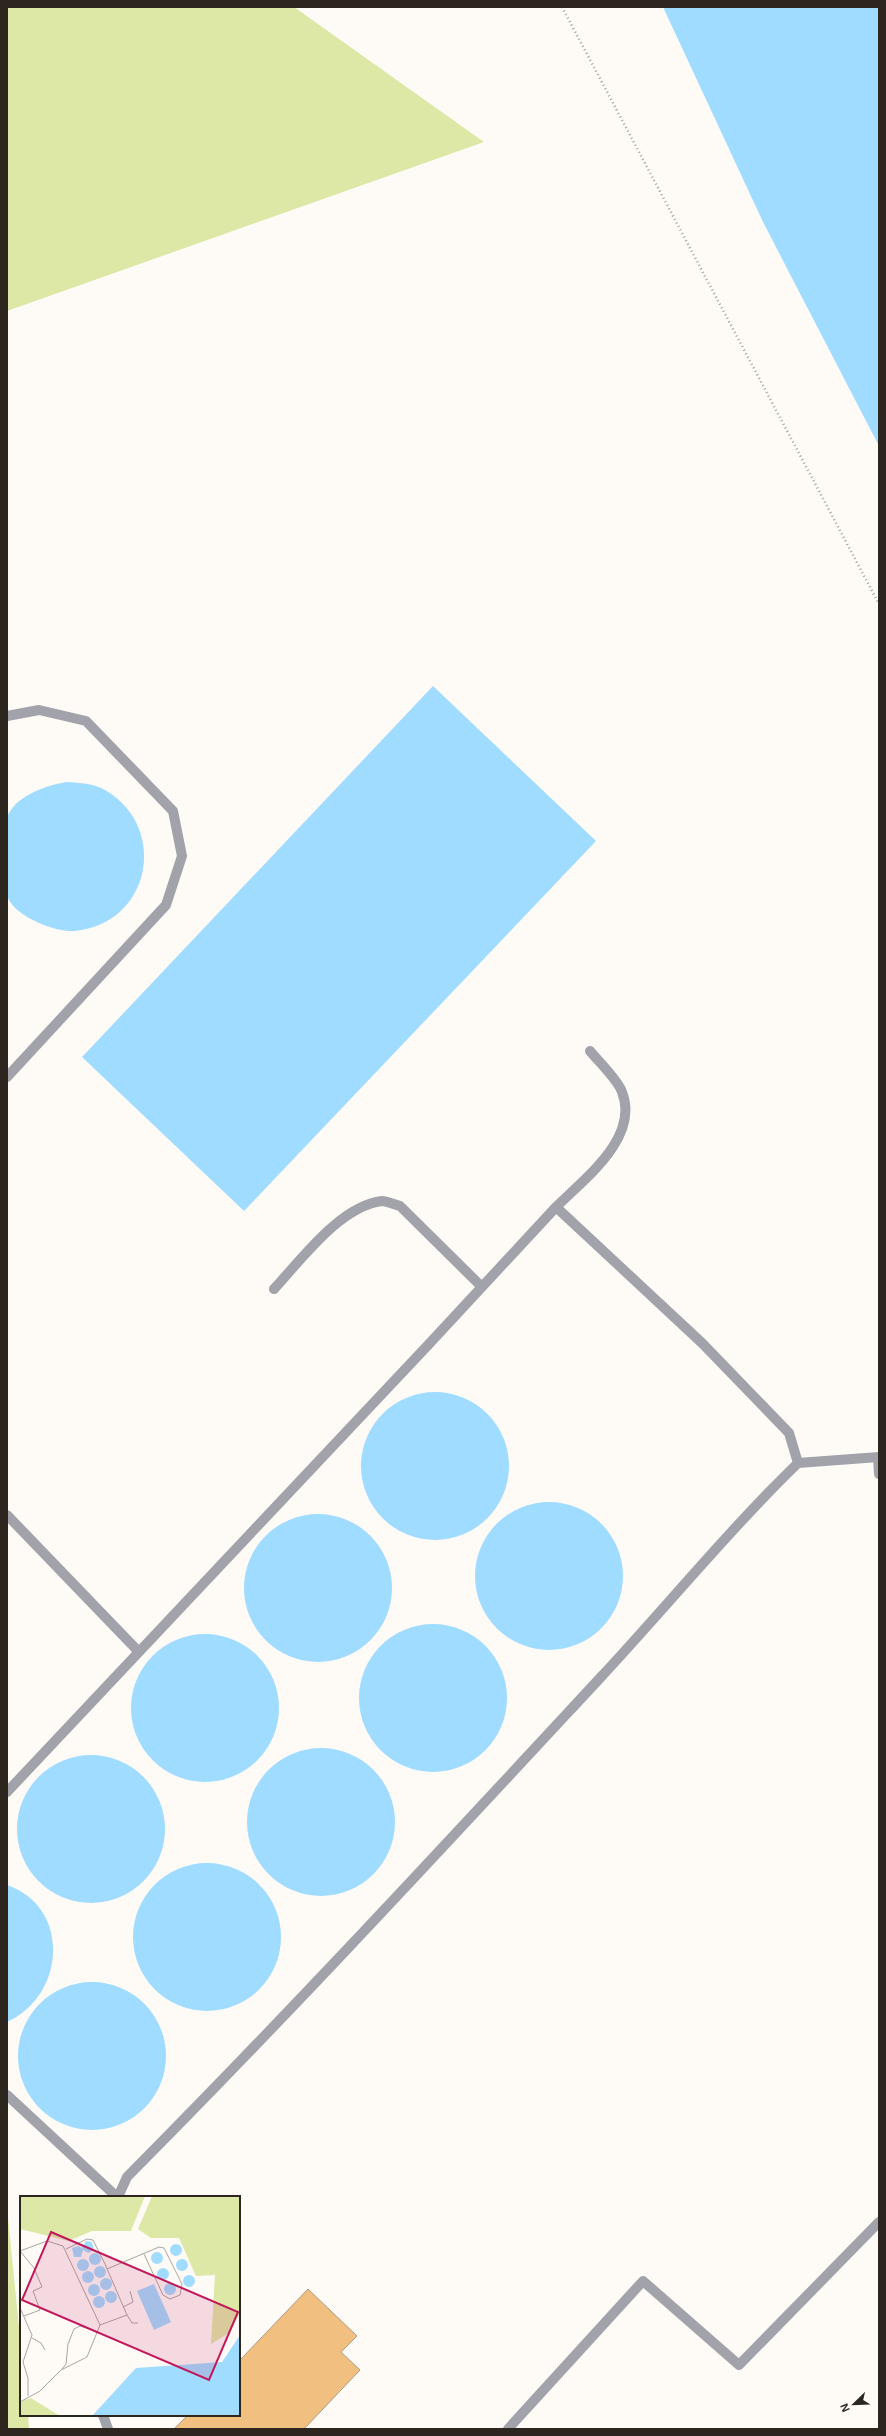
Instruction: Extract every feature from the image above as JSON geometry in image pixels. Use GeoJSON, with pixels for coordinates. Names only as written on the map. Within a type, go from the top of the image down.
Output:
{"type":"FeatureCollection","features":[{"type":"Feature","properties":{"kind":"lane"},"geometry":{"type":"LineString","coordinates":[[7,716],[39,710],[86,721],[173,811],[182,856],[166,905],[7,1077]]}},
{"type":"Feature","properties":{"kind":"lane"},"geometry":{"type":"LineString","coordinates":[[7,1792],[138,1651],[617,1144],[626,1115],[622,1092],[590,1051]]}},
{"type":"Feature","properties":{"kind":"lane"},"geometry":{"type":"LineString","coordinates":[[274,1289],[332,1227],[360,1208],[383,1201],[400,1206],[482,1287]]}},
{"type":"Feature","properties":{"kind":"lane"},"geometry":{"type":"LineString","coordinates":[[556,1207],[702,1342],[789,1433],[798,1463]]}},
{"type":"Feature","properties":{"kind":"lane"},"geometry":{"type":"LineString","coordinates":[[118,2196],[127,2177],[261,2042],[621,1656],[764,1496],[798,1463],[878,1457],[879,1474]]}},
{"type":"Feature","properties":{"kind":"lane"},"geometry":{"type":"LineString","coordinates":[[7,1515],[138,1651]]}},
{"type":"Feature","properties":{"kind":"lane"},"geometry":{"type":"LineString","coordinates":[[7,2095],[117,2196]]}},
{"type":"Feature","properties":{"kind":"lane"},"geometry":{"type":"LineString","coordinates":[[508,2429],[643,2281],[739,2365],[879,2222]]}},
{"type":"Feature","properties":{"kind":"lane"},"geometry":{"type":"LineString","coordinates":[[103,2416],[108,2429]]}},
{"type":"Feature","properties":{"kind":"path"},"geometry":{"type":"LineString","coordinates":[[562,7],[879,604]]}},
{"type":"Feature","properties":{"kind":"green space"},"geometry":{"type":"Polygon","coordinates":[[[7,7],[294,7],[484,142],[7,311],[7,7]]]}},
{"type":"Feature","properties":{"kind":"green space"},"geometry":{"type":"Polygon","coordinates":[[[7,2208],[20,2337],[20,2416],[28,2416],[29,2429],[7,2429],[7,2208]]]}},
{"type":"Feature","properties":{"kind":"water"},"geometry":{"type":"Polygon","coordinates":[[[663,7],[879,7],[879,446],[763,222],[663,7]]]}},
{"type":"Feature","properties":{"kind":"water"},"geometry":{"type":"Polygon","coordinates":[[[433,686],[596,841],[244,1211],[82,1057],[433,686]]]}},
{"type":"Feature","properties":{"kind":"water"},"geometry":{"type":"Polygon","coordinates":[[[67,782],[96,786],[105,790],[125,807],[138,827],[144,849],[142,872],[135,893],[120,911],[100,924],[75,931],[67,931],[46,926],[25,915],[16,909],[10,902],[6,889],[6,826],[7,818],[11,810],[32,793],[50,786],[67,782]]]}},
{"type":"Feature","properties":{"kind":"water"},"geometry":{"type":"Polygon","coordinates":[[[442,1392],[463,1397],[476,1404],[492,1419],[504,1438],[508,1452],[508,1480],[504,1494],[497,1507],[482,1523],[476,1528],[457,1537],[442,1540],[428,1540],[407,1535],[394,1528],[373,1507],[366,1494],[362,1480],[361,1459],[366,1438],[373,1425],[394,1404],[407,1397],[421,1393],[442,1392]]]}},
{"type":"Feature","properties":{"kind":"water"},"geometry":{"type":"Polygon","coordinates":[[[556,1502],[577,1507],[590,1514],[606,1529],[618,1548],[622,1562],[622,1590],[618,1604],[611,1617],[596,1633],[590,1638],[571,1647],[556,1650],[542,1650],[521,1645],[508,1638],[487,1617],[480,1604],[476,1590],[475,1569],[480,1548],[487,1535],[508,1514],[521,1507],[535,1503],[556,1502]]]}},
{"type":"Feature","properties":{"kind":"water"},"geometry":{"type":"Polygon","coordinates":[[[325,1514],[346,1519],[359,1526],[375,1541],[387,1560],[391,1574],[391,1602],[387,1616],[380,1629],[365,1645],[359,1650],[340,1659],[325,1662],[311,1662],[290,1657],[277,1650],[256,1629],[249,1616],[245,1602],[244,1581],[249,1560],[256,1547],[277,1526],[290,1519],[304,1515],[325,1514]]]}},
{"type":"Feature","properties":{"kind":"water"},"geometry":{"type":"Polygon","coordinates":[[[440,1624],[461,1629],[474,1636],[490,1651],[502,1670],[506,1684],[506,1712],[502,1726],[495,1739],[480,1755],[474,1760],[455,1769],[440,1772],[426,1772],[405,1767],[392,1760],[371,1739],[364,1726],[360,1712],[359,1691],[364,1670],[371,1657],[392,1636],[405,1629],[419,1625],[440,1624]]]}},
{"type":"Feature","properties":{"kind":"water"},"geometry":{"type":"Polygon","coordinates":[[[212,1634],[233,1639],[246,1646],[262,1661],[274,1680],[278,1694],[278,1722],[274,1736],[267,1749],[252,1765],[246,1770],[227,1779],[212,1782],[198,1782],[177,1777],[164,1770],[143,1749],[136,1736],[132,1722],[131,1701],[136,1680],[143,1667],[164,1646],[177,1639],[191,1635],[212,1634]]]}},
{"type":"Feature","properties":{"kind":"water"},"geometry":{"type":"Polygon","coordinates":[[[328,1748],[349,1753],[362,1760],[378,1775],[390,1794],[394,1808],[394,1836],[390,1850],[383,1863],[368,1879],[362,1884],[343,1893],[328,1896],[314,1896],[293,1891],[280,1884],[259,1863],[252,1850],[248,1836],[247,1815],[252,1794],[259,1781],[280,1760],[293,1753],[307,1749],[328,1748]]]}},
{"type":"Feature","properties":{"kind":"water"},"geometry":{"type":"Polygon","coordinates":[[[98,1755],[119,1760],[132,1767],[148,1782],[160,1801],[164,1815],[164,1843],[160,1857],[153,1870],[138,1886],[132,1891],[113,1900],[98,1903],[84,1903],[63,1898],[50,1891],[29,1870],[22,1857],[18,1843],[17,1822],[22,1801],[29,1788],[50,1767],[63,1760],[77,1756],[98,1755]]]}},
{"type":"Feature","properties":{"kind":"water"},"geometry":{"type":"Polygon","coordinates":[[[214,1863],[235,1868],[248,1875],[264,1890],[276,1909],[280,1923],[280,1951],[276,1965],[269,1978],[254,1994],[248,1999],[229,2008],[214,2011],[200,2011],[179,2006],[166,1999],[145,1978],[138,1965],[134,1951],[133,1930],[138,1909],[145,1896],[166,1875],[179,1868],[193,1864],[214,1863]]]}},
{"type":"Feature","properties":{"kind":"water"},"geometry":{"type":"Polygon","coordinates":[[[7,1885],[28,1896],[42,1912],[51,1931],[53,1952],[50,1973],[41,1992],[27,2009],[7,2022],[7,1885]]]}},
{"type":"Feature","properties":{"kind":"water"},"geometry":{"type":"Polygon","coordinates":[[[99,1982],[120,1987],[133,1994],[149,2009],[161,2028],[165,2042],[165,2070],[161,2084],[154,2097],[139,2113],[133,2118],[114,2127],[99,2130],[85,2130],[64,2125],[51,2118],[30,2097],[23,2084],[19,2070],[18,2049],[23,2028],[30,2015],[51,1994],[64,1987],[78,1983],[99,1982]]]}},
{"type":"Feature","properties":{"kind":"building"},"geometry":{"type":"Polygon","coordinates":[[[308,2289],[357,2336],[341,2352],[360,2370],[304,2429],[174,2429],[187,2416],[240,2416],[240,2360],[308,2289]]]}}]}
